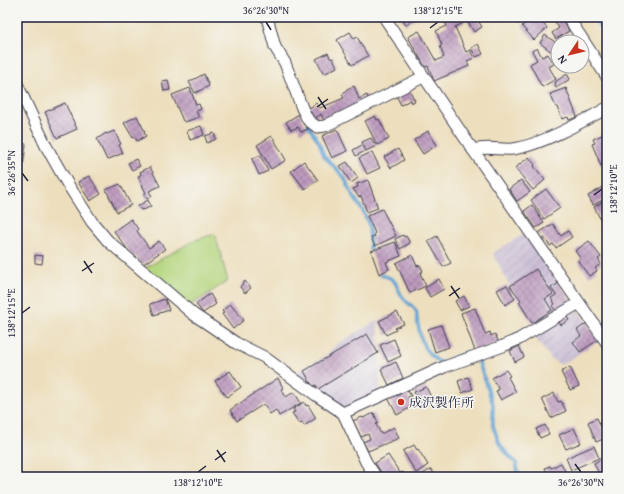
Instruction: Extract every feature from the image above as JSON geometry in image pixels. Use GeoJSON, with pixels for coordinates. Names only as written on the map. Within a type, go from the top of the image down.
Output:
{"type":"FeatureCollection","features":[{"type":"Feature","properties":{"kind":"street"},"geometry":{"type":"LineString","coordinates":[[267,17],[275,47],[285,63],[302,108],[308,120],[317,127],[325,126],[423,77]]}},
{"type":"Feature","properties":{"kind":"street"},"geometry":{"type":"LineString","coordinates":[[384,17],[423,77],[607,343]]}},
{"type":"Feature","properties":{"kind":"street"},"geometry":{"type":"LineString","coordinates":[[568,17],[607,77]]}},
{"type":"Feature","properties":{"kind":"street"},"geometry":{"type":"LineString","coordinates":[[17,84],[46,146],[67,183],[92,222],[108,241],[193,314],[236,343],[264,356],[316,395],[343,413],[366,462],[376,477]]}},
{"type":"Feature","properties":{"kind":"street"},"geometry":{"type":"LineString","coordinates":[[473,150],[482,147],[512,149],[527,146],[607,108]]}},
{"type":"Feature","properties":{"kind":"street"},"geometry":{"type":"LineString","coordinates":[[343,413],[444,367],[519,339],[579,303]]}},
{"type":"Feature","properties":{"kind":"shaded area"},"geometry":{"type":"Polygon","coordinates":[[[525,233],[572,302],[534,327],[509,285],[493,253],[525,233]]]}},
{"type":"Feature","properties":{"kind":"shaded area"},"geometry":{"type":"Polygon","coordinates":[[[578,310],[599,341],[561,365],[551,359],[533,335],[578,310]]]}},
{"type":"Feature","properties":{"kind":"shaded area"},"geometry":{"type":"Polygon","coordinates":[[[378,320],[380,393],[344,409],[294,374],[324,357],[337,344],[378,320]]]}},
{"type":"Feature","properties":{"kind":"green space"},"geometry":{"type":"Polygon","coordinates":[[[215,234],[228,281],[189,306],[145,268],[195,240],[215,234]]]}},
{"type":"Feature","properties":{"kind":"building"},"geometry":{"type":"Polygon","coordinates":[[[400,17],[418,17],[406,25],[400,17]]]}},
{"type":"Feature","properties":{"kind":"building"},"geometry":{"type":"Polygon","coordinates":[[[449,17],[461,17],[464,23],[455,27],[466,52],[470,50],[474,58],[467,61],[469,66],[434,81],[428,66],[425,67],[408,37],[419,31],[436,61],[444,57],[440,46],[442,45],[436,31],[447,26],[444,19],[449,17]]]}},
{"type":"Feature","properties":{"kind":"building"},"geometry":{"type":"Polygon","coordinates":[[[465,17],[476,17],[482,27],[474,32],[465,17]]]}},
{"type":"Feature","properties":{"kind":"building"},"geometry":{"type":"Polygon","coordinates":[[[515,17],[528,17],[521,23],[515,17]]]}},
{"type":"Feature","properties":{"kind":"building"},"geometry":{"type":"Polygon","coordinates":[[[532,17],[537,17],[547,28],[534,40],[522,26],[532,17]]]}},
{"type":"Feature","properties":{"kind":"building"},"geometry":{"type":"Polygon","coordinates":[[[552,17],[560,17],[569,31],[564,34],[553,34],[559,28],[552,17]]]}},
{"type":"Feature","properties":{"kind":"building"},"geometry":{"type":"Polygon","coordinates":[[[350,32],[354,39],[357,37],[368,56],[352,65],[337,40],[350,32]]]}},
{"type":"Feature","properties":{"kind":"building"},"geometry":{"type":"Polygon","coordinates":[[[545,35],[550,38],[550,51],[540,43],[545,35]]]}},
{"type":"Feature","properties":{"kind":"building"},"geometry":{"type":"Polygon","coordinates":[[[478,44],[483,54],[476,57],[471,48],[478,44]]]}},
{"type":"Feature","properties":{"kind":"building"},"geometry":{"type":"Polygon","coordinates":[[[537,48],[542,57],[548,54],[550,57],[550,74],[553,74],[556,79],[542,87],[530,64],[537,60],[532,51],[537,48]]]}},
{"type":"Feature","properties":{"kind":"building"},"geometry":{"type":"Polygon","coordinates":[[[328,53],[331,59],[333,58],[337,67],[324,74],[316,59],[328,53]]]}},
{"type":"Feature","properties":{"kind":"building"},"geometry":{"type":"Polygon","coordinates":[[[204,74],[209,86],[195,93],[189,82],[204,74]]]}},
{"type":"Feature","properties":{"kind":"building"},"geometry":{"type":"Polygon","coordinates":[[[567,74],[570,79],[556,88],[555,82],[567,74]]]}},
{"type":"Feature","properties":{"kind":"building"},"geometry":{"type":"Polygon","coordinates":[[[168,80],[170,90],[164,91],[162,81],[168,80]]]}},
{"type":"Feature","properties":{"kind":"building"},"geometry":{"type":"Polygon","coordinates":[[[354,86],[359,99],[367,95],[369,100],[354,105],[355,106],[324,121],[321,114],[314,119],[307,110],[316,103],[320,108],[344,98],[342,95],[347,89],[354,86]]]}},
{"type":"Feature","properties":{"kind":"building"},"geometry":{"type":"Polygon","coordinates":[[[190,88],[196,105],[199,104],[201,109],[196,111],[199,117],[185,122],[183,121],[172,95],[190,88]]]}},
{"type":"Feature","properties":{"kind":"building"},"geometry":{"type":"Polygon","coordinates":[[[566,88],[577,117],[569,120],[568,117],[562,119],[558,107],[556,107],[550,94],[566,88]]]}},
{"type":"Feature","properties":{"kind":"building"},"geometry":{"type":"Polygon","coordinates":[[[409,89],[415,101],[411,103],[410,100],[401,105],[396,95],[409,89]]]}},
{"type":"Feature","properties":{"kind":"building"},"geometry":{"type":"Polygon","coordinates":[[[65,103],[77,129],[57,138],[45,112],[65,103]]]}},
{"type":"Feature","properties":{"kind":"building"},"geometry":{"type":"Polygon","coordinates":[[[299,114],[308,129],[301,132],[298,127],[291,130],[286,122],[299,114]]]}},
{"type":"Feature","properties":{"kind":"building"},"geometry":{"type":"Polygon","coordinates":[[[137,116],[146,136],[137,141],[135,137],[133,138],[124,123],[137,116]]]}},
{"type":"Feature","properties":{"kind":"building"},"geometry":{"type":"Polygon","coordinates":[[[375,116],[377,120],[379,119],[389,139],[377,145],[365,121],[375,116]]]}},
{"type":"Feature","properties":{"kind":"building"},"geometry":{"type":"Polygon","coordinates":[[[201,126],[204,135],[190,140],[187,131],[201,126]]]}},
{"type":"Feature","properties":{"kind":"building"},"geometry":{"type":"Polygon","coordinates":[[[337,129],[347,151],[332,158],[322,136],[337,129]]]}},
{"type":"Feature","properties":{"kind":"building"},"geometry":{"type":"Polygon","coordinates":[[[114,131],[121,144],[119,145],[123,153],[107,160],[97,139],[106,133],[107,134],[114,131]]]}},
{"type":"Feature","properties":{"kind":"building"},"geometry":{"type":"Polygon","coordinates":[[[428,131],[437,145],[423,154],[414,140],[428,131]]]}},
{"type":"Feature","properties":{"kind":"building"},"geometry":{"type":"Polygon","coordinates":[[[214,133],[216,139],[207,143],[205,136],[214,133]]]}},
{"type":"Feature","properties":{"kind":"building"},"geometry":{"type":"Polygon","coordinates":[[[607,133],[607,163],[601,166],[592,144],[595,143],[593,139],[607,133]]]}},
{"type":"Feature","properties":{"kind":"building"},"geometry":{"type":"Polygon","coordinates":[[[272,136],[286,160],[271,169],[257,145],[272,136]]]}},
{"type":"Feature","properties":{"kind":"building"},"geometry":{"type":"Polygon","coordinates":[[[371,138],[376,146],[366,151],[362,142],[371,138]]]}},
{"type":"Feature","properties":{"kind":"building"},"geometry":{"type":"Polygon","coordinates":[[[17,143],[26,144],[23,168],[17,167],[17,143]]]}},
{"type":"Feature","properties":{"kind":"building"},"geometry":{"type":"Polygon","coordinates":[[[362,145],[365,151],[356,156],[353,150],[362,145]]]}},
{"type":"Feature","properties":{"kind":"building"},"geometry":{"type":"Polygon","coordinates":[[[398,149],[404,160],[391,168],[384,157],[398,149]]]}},
{"type":"Feature","properties":{"kind":"building"},"geometry":{"type":"Polygon","coordinates":[[[372,152],[380,168],[367,174],[359,158],[372,152]]]}},
{"type":"Feature","properties":{"kind":"building"},"geometry":{"type":"Polygon","coordinates":[[[260,155],[268,171],[259,175],[252,159],[260,155]]]}},
{"type":"Feature","properties":{"kind":"building"},"geometry":{"type":"Polygon","coordinates":[[[529,157],[545,180],[533,190],[515,168],[529,157]]]}},
{"type":"Feature","properties":{"kind":"building"},"geometry":{"type":"Polygon","coordinates":[[[136,159],[140,166],[132,170],[128,163],[136,159]]]}},
{"type":"Feature","properties":{"kind":"building"},"geometry":{"type":"Polygon","coordinates":[[[304,161],[318,180],[305,189],[291,171],[304,161]]]}},
{"type":"Feature","properties":{"kind":"building"},"geometry":{"type":"Polygon","coordinates":[[[347,162],[358,178],[351,183],[340,166],[347,162]]]}},
{"type":"Feature","properties":{"kind":"building"},"geometry":{"type":"Polygon","coordinates":[[[150,167],[160,186],[149,191],[152,196],[147,199],[144,194],[146,193],[138,176],[141,175],[140,172],[150,167]]]}},
{"type":"Feature","properties":{"kind":"building"},"geometry":{"type":"Polygon","coordinates":[[[89,176],[101,194],[90,201],[78,182],[89,176]]]}},
{"type":"Feature","properties":{"kind":"building"},"geometry":{"type":"Polygon","coordinates":[[[368,180],[378,208],[367,212],[361,196],[359,197],[353,189],[358,187],[357,184],[368,180]]]}},
{"type":"Feature","properties":{"kind":"building"},"geometry":{"type":"Polygon","coordinates":[[[521,180],[530,192],[517,201],[509,189],[521,180]]]}},
{"type":"Feature","properties":{"kind":"building"},"geometry":{"type":"Polygon","coordinates":[[[120,184],[131,205],[117,212],[106,190],[120,184]]]}},
{"type":"Feature","properties":{"kind":"building"},"geometry":{"type":"Polygon","coordinates":[[[603,187],[607,194],[607,198],[593,205],[588,196],[603,187]]]}},
{"type":"Feature","properties":{"kind":"building"},"geometry":{"type":"Polygon","coordinates":[[[546,189],[560,208],[544,219],[531,200],[546,189]]]}},
{"type":"Feature","properties":{"kind":"building"},"geometry":{"type":"Polygon","coordinates":[[[607,199],[607,224],[604,226],[594,207],[607,199]]]}},
{"type":"Feature","properties":{"kind":"building"},"geometry":{"type":"Polygon","coordinates":[[[148,200],[151,206],[141,210],[138,206],[148,200]]]}},
{"type":"Feature","properties":{"kind":"building"},"geometry":{"type":"Polygon","coordinates":[[[532,205],[544,223],[536,228],[524,211],[532,205]]]}},
{"type":"Feature","properties":{"kind":"building"},"geometry":{"type":"Polygon","coordinates":[[[382,209],[396,236],[375,246],[371,238],[375,236],[375,233],[367,216],[382,209]]]}},
{"type":"Feature","properties":{"kind":"building"},"geometry":{"type":"Polygon","coordinates":[[[131,219],[138,229],[137,231],[149,248],[159,241],[165,249],[142,265],[135,255],[133,257],[114,231],[131,219]]]}},
{"type":"Feature","properties":{"kind":"building"},"geometry":{"type":"Polygon","coordinates":[[[553,224],[561,236],[568,231],[572,237],[556,248],[553,244],[550,246],[540,232],[553,224]]]}},
{"type":"Feature","properties":{"kind":"building"},"geometry":{"type":"Polygon","coordinates":[[[403,235],[404,237],[406,236],[410,243],[400,249],[395,239],[403,235]]]}},
{"type":"Feature","properties":{"kind":"building"},"geometry":{"type":"Polygon","coordinates":[[[437,236],[451,263],[443,267],[428,241],[437,236]]]}},
{"type":"Feature","properties":{"kind":"building"},"geometry":{"type":"Polygon","coordinates":[[[589,241],[601,257],[598,259],[601,264],[595,268],[597,271],[589,276],[578,261],[581,259],[575,251],[589,241]]]}},
{"type":"Feature","properties":{"kind":"building"},"geometry":{"type":"Polygon","coordinates":[[[395,242],[401,256],[386,262],[389,269],[379,274],[371,251],[395,242]]]}},
{"type":"Feature","properties":{"kind":"building"},"geometry":{"type":"Polygon","coordinates":[[[35,255],[43,256],[42,264],[35,263],[35,255]]]}},
{"type":"Feature","properties":{"kind":"building"},"geometry":{"type":"Polygon","coordinates":[[[412,255],[417,266],[420,265],[423,271],[420,273],[426,286],[410,293],[396,263],[412,255]]]}},
{"type":"Feature","properties":{"kind":"building"},"geometry":{"type":"Polygon","coordinates":[[[536,269],[553,294],[545,299],[552,310],[532,323],[519,302],[521,300],[510,286],[536,269]]]}},
{"type":"Feature","properties":{"kind":"building"},"geometry":{"type":"Polygon","coordinates":[[[439,279],[444,289],[430,297],[425,288],[439,279]]]}},
{"type":"Feature","properties":{"kind":"building"},"geometry":{"type":"Polygon","coordinates":[[[245,281],[251,288],[245,293],[240,287],[245,281]]]}},
{"type":"Feature","properties":{"kind":"building"},"geometry":{"type":"Polygon","coordinates":[[[559,283],[572,302],[557,312],[552,306],[555,304],[551,298],[556,295],[551,288],[559,283]]]}},
{"type":"Feature","properties":{"kind":"building"},"geometry":{"type":"Polygon","coordinates":[[[507,285],[515,299],[505,305],[497,290],[507,285]]]}},
{"type":"Feature","properties":{"kind":"building"},"geometry":{"type":"Polygon","coordinates":[[[210,294],[216,304],[203,313],[196,304],[210,294]]]}},
{"type":"Feature","properties":{"kind":"building"},"geometry":{"type":"Polygon","coordinates":[[[464,296],[469,306],[460,310],[455,301],[464,296]]]}},
{"type":"Feature","properties":{"kind":"building"},"geometry":{"type":"Polygon","coordinates":[[[165,299],[169,310],[154,315],[150,304],[165,299]]]}},
{"type":"Feature","properties":{"kind":"building"},"geometry":{"type":"Polygon","coordinates":[[[230,304],[244,320],[233,329],[222,314],[224,313],[222,311],[230,304]]]}},
{"type":"Feature","properties":{"kind":"building"},"geometry":{"type":"Polygon","coordinates":[[[475,308],[485,334],[490,332],[491,336],[495,334],[499,343],[475,351],[461,313],[475,308]]]}},
{"type":"Feature","properties":{"kind":"building"},"geometry":{"type":"Polygon","coordinates":[[[397,312],[404,324],[395,328],[396,330],[386,335],[379,321],[397,312]]]}},
{"type":"Feature","properties":{"kind":"building"},"geometry":{"type":"Polygon","coordinates":[[[566,315],[569,320],[561,325],[558,320],[566,315]]]}},
{"type":"Feature","properties":{"kind":"building"},"geometry":{"type":"Polygon","coordinates":[[[587,323],[598,340],[580,352],[573,342],[581,336],[577,330],[587,323]]]}},
{"type":"Feature","properties":{"kind":"building"},"geometry":{"type":"Polygon","coordinates":[[[441,325],[449,347],[435,352],[428,329],[441,325]]]}},
{"type":"Feature","properties":{"kind":"building"},"geometry":{"type":"Polygon","coordinates":[[[367,334],[378,353],[318,389],[316,385],[313,387],[304,371],[367,334]]]}},
{"type":"Feature","properties":{"kind":"building"},"geometry":{"type":"Polygon","coordinates":[[[394,339],[401,356],[388,362],[380,345],[394,339]]]}},
{"type":"Feature","properties":{"kind":"building"},"geometry":{"type":"Polygon","coordinates":[[[519,346],[524,357],[515,362],[510,351],[519,346]]]}},
{"type":"Feature","properties":{"kind":"building"},"geometry":{"type":"Polygon","coordinates":[[[396,362],[403,378],[389,385],[381,369],[396,362]]]}},
{"type":"Feature","properties":{"kind":"building"},"geometry":{"type":"Polygon","coordinates":[[[570,367],[579,386],[570,390],[561,372],[570,367]]]}},
{"type":"Feature","properties":{"kind":"building"},"geometry":{"type":"Polygon","coordinates":[[[506,370],[516,392],[501,400],[496,391],[499,390],[492,378],[506,370]]]}},
{"type":"Feature","properties":{"kind":"building"},"geometry":{"type":"Polygon","coordinates":[[[230,371],[241,387],[227,397],[215,381],[230,371]]]}},
{"type":"Feature","properties":{"kind":"building"},"geometry":{"type":"Polygon","coordinates":[[[468,377],[473,389],[462,393],[458,381],[468,377]]]}},
{"type":"Feature","properties":{"kind":"building"},"geometry":{"type":"Polygon","coordinates":[[[278,378],[283,388],[281,389],[286,397],[294,392],[301,403],[279,416],[276,410],[270,414],[264,404],[237,421],[230,410],[278,378]]]}},
{"type":"Feature","properties":{"kind":"building"},"geometry":{"type":"Polygon","coordinates":[[[426,387],[433,401],[421,407],[414,392],[426,387]]]}},
{"type":"Feature","properties":{"kind":"building","name":"成沢製作所"},"geometry":{"type":"Polygon","coordinates":[[[407,389],[411,396],[408,397],[413,406],[397,415],[388,398],[396,393],[397,396],[407,389]]]}},
{"type":"Feature","properties":{"kind":"building"},"geometry":{"type":"Polygon","coordinates":[[[554,393],[558,402],[561,401],[566,411],[551,418],[542,399],[554,393]]]}},
{"type":"Feature","properties":{"kind":"building"},"geometry":{"type":"Polygon","coordinates":[[[304,402],[306,406],[308,405],[316,418],[304,426],[302,422],[299,423],[292,413],[295,412],[293,409],[304,402]]]}},
{"type":"Feature","properties":{"kind":"building"},"geometry":{"type":"Polygon","coordinates":[[[374,413],[378,423],[376,424],[381,434],[394,427],[399,438],[368,451],[363,442],[370,439],[368,434],[361,437],[353,421],[374,413]]]}},
{"type":"Feature","properties":{"kind":"building"},"geometry":{"type":"Polygon","coordinates":[[[597,418],[606,438],[596,442],[588,422],[597,418]]]}},
{"type":"Feature","properties":{"kind":"building"},"geometry":{"type":"Polygon","coordinates":[[[545,425],[549,434],[540,438],[536,429],[545,425]]]}},
{"type":"Feature","properties":{"kind":"building"},"geometry":{"type":"Polygon","coordinates":[[[574,428],[581,443],[566,449],[559,435],[574,428]]]}},
{"type":"Feature","properties":{"kind":"building"},"geometry":{"type":"Polygon","coordinates":[[[414,445],[428,465],[416,473],[403,451],[414,445]]]}},
{"type":"Feature","properties":{"kind":"building"},"geometry":{"type":"Polygon","coordinates":[[[594,446],[599,458],[571,470],[566,458],[594,446]]]}},
{"type":"Feature","properties":{"kind":"building"},"geometry":{"type":"Polygon","coordinates":[[[388,455],[400,473],[403,472],[406,477],[384,477],[375,463],[388,455]]]}},
{"type":"Feature","properties":{"kind":"building"},"geometry":{"type":"Polygon","coordinates":[[[607,456],[607,472],[600,476],[594,463],[607,456]]]}},
{"type":"Feature","properties":{"kind":"building"},"geometry":{"type":"Polygon","coordinates":[[[561,463],[568,477],[552,477],[551,473],[548,475],[545,468],[550,466],[551,468],[561,463]]]}},
{"type":"Feature","properties":{"kind":"building"},"geometry":{"type":"Polygon","coordinates":[[[431,469],[436,477],[418,477],[431,469]]]}},
{"type":"Feature","properties":{"kind":"waterway"},"geometry":{"type":"LineString","coordinates":[[604,17],[607,21]]}},
{"type":"Feature","properties":{"kind":"waterway"},"geometry":{"type":"LineString","coordinates":[[308,125],[319,142],[324,156],[344,177],[352,194],[363,211],[369,225],[370,249]]}},
{"type":"Feature","properties":{"kind":"waterway"},"geometry":{"type":"LineString","coordinates":[[381,275],[392,279],[401,295],[415,309],[423,344],[429,354],[441,363],[443,362]]}},
{"type":"Feature","properties":{"kind":"waterway"},"geometry":{"type":"LineString","coordinates":[[449,360],[467,352]]}},
{"type":"Feature","properties":{"kind":"waterway"},"geometry":{"type":"LineString","coordinates":[[478,360],[493,404],[493,425],[499,443],[516,463],[518,472],[517,477]]}},
{"type":"Feature","properties":{"kind":"place","name":"成沢製作所"},"geometry":{"type":"Point","coordinates":[401,402]}}]}
